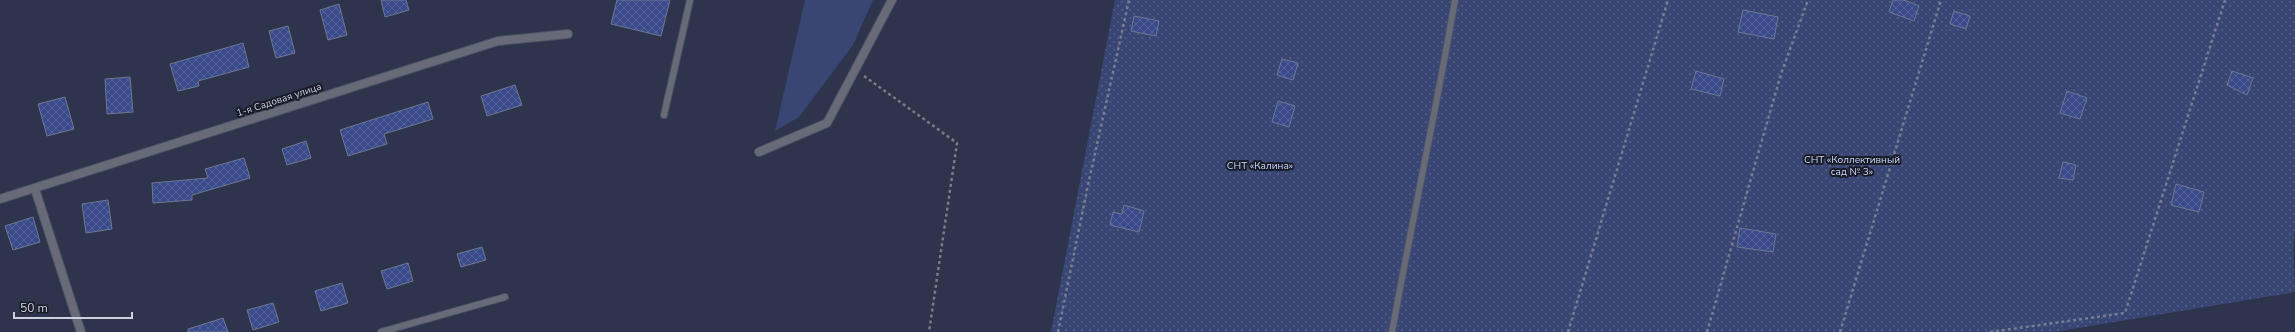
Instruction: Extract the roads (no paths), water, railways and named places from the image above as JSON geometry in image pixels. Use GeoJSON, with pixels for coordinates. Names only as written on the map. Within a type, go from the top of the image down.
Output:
{"type":"FeatureCollection","features":[{"type":"Feature","properties":{"kind":"street"},"geometry":{"type":"LineString","coordinates":[[759,152],[827,123],[892,0]]}},
{"type":"Feature","properties":{"kind":"street","name":"1-я Садовая улица"},"geometry":{"type":"LineString","coordinates":[[0,198],[35,189],[498,41],[568,34]]}},
{"type":"Feature","properties":{"kind":"street"},"geometry":{"type":"LineString","coordinates":[[35,189],[81,332]]}},
{"type":"Feature","properties":{"kind":"lane"},"geometry":{"type":"LineString","coordinates":[[664,115],[690,0]]}},
{"type":"Feature","properties":{"kind":"lane"},"geometry":{"type":"LineString","coordinates":[[1392,332],[1419,185],[1432,131],[1455,0]]}},
{"type":"Feature","properties":{"kind":"lane"},"geometry":{"type":"LineString","coordinates":[[381,332],[505,297]]}},
{"type":"Feature","properties":{"kind":"park label","name":"СНТ «Калина»"},"geometry":{"type":"Point","coordinates":[1260,166]}},
{"type":"Feature","properties":{"kind":"park label","name":"СНТ «Коллективный сад № 3»"},"geometry":{"type":"Point","coordinates":[1852,166]}}]}
